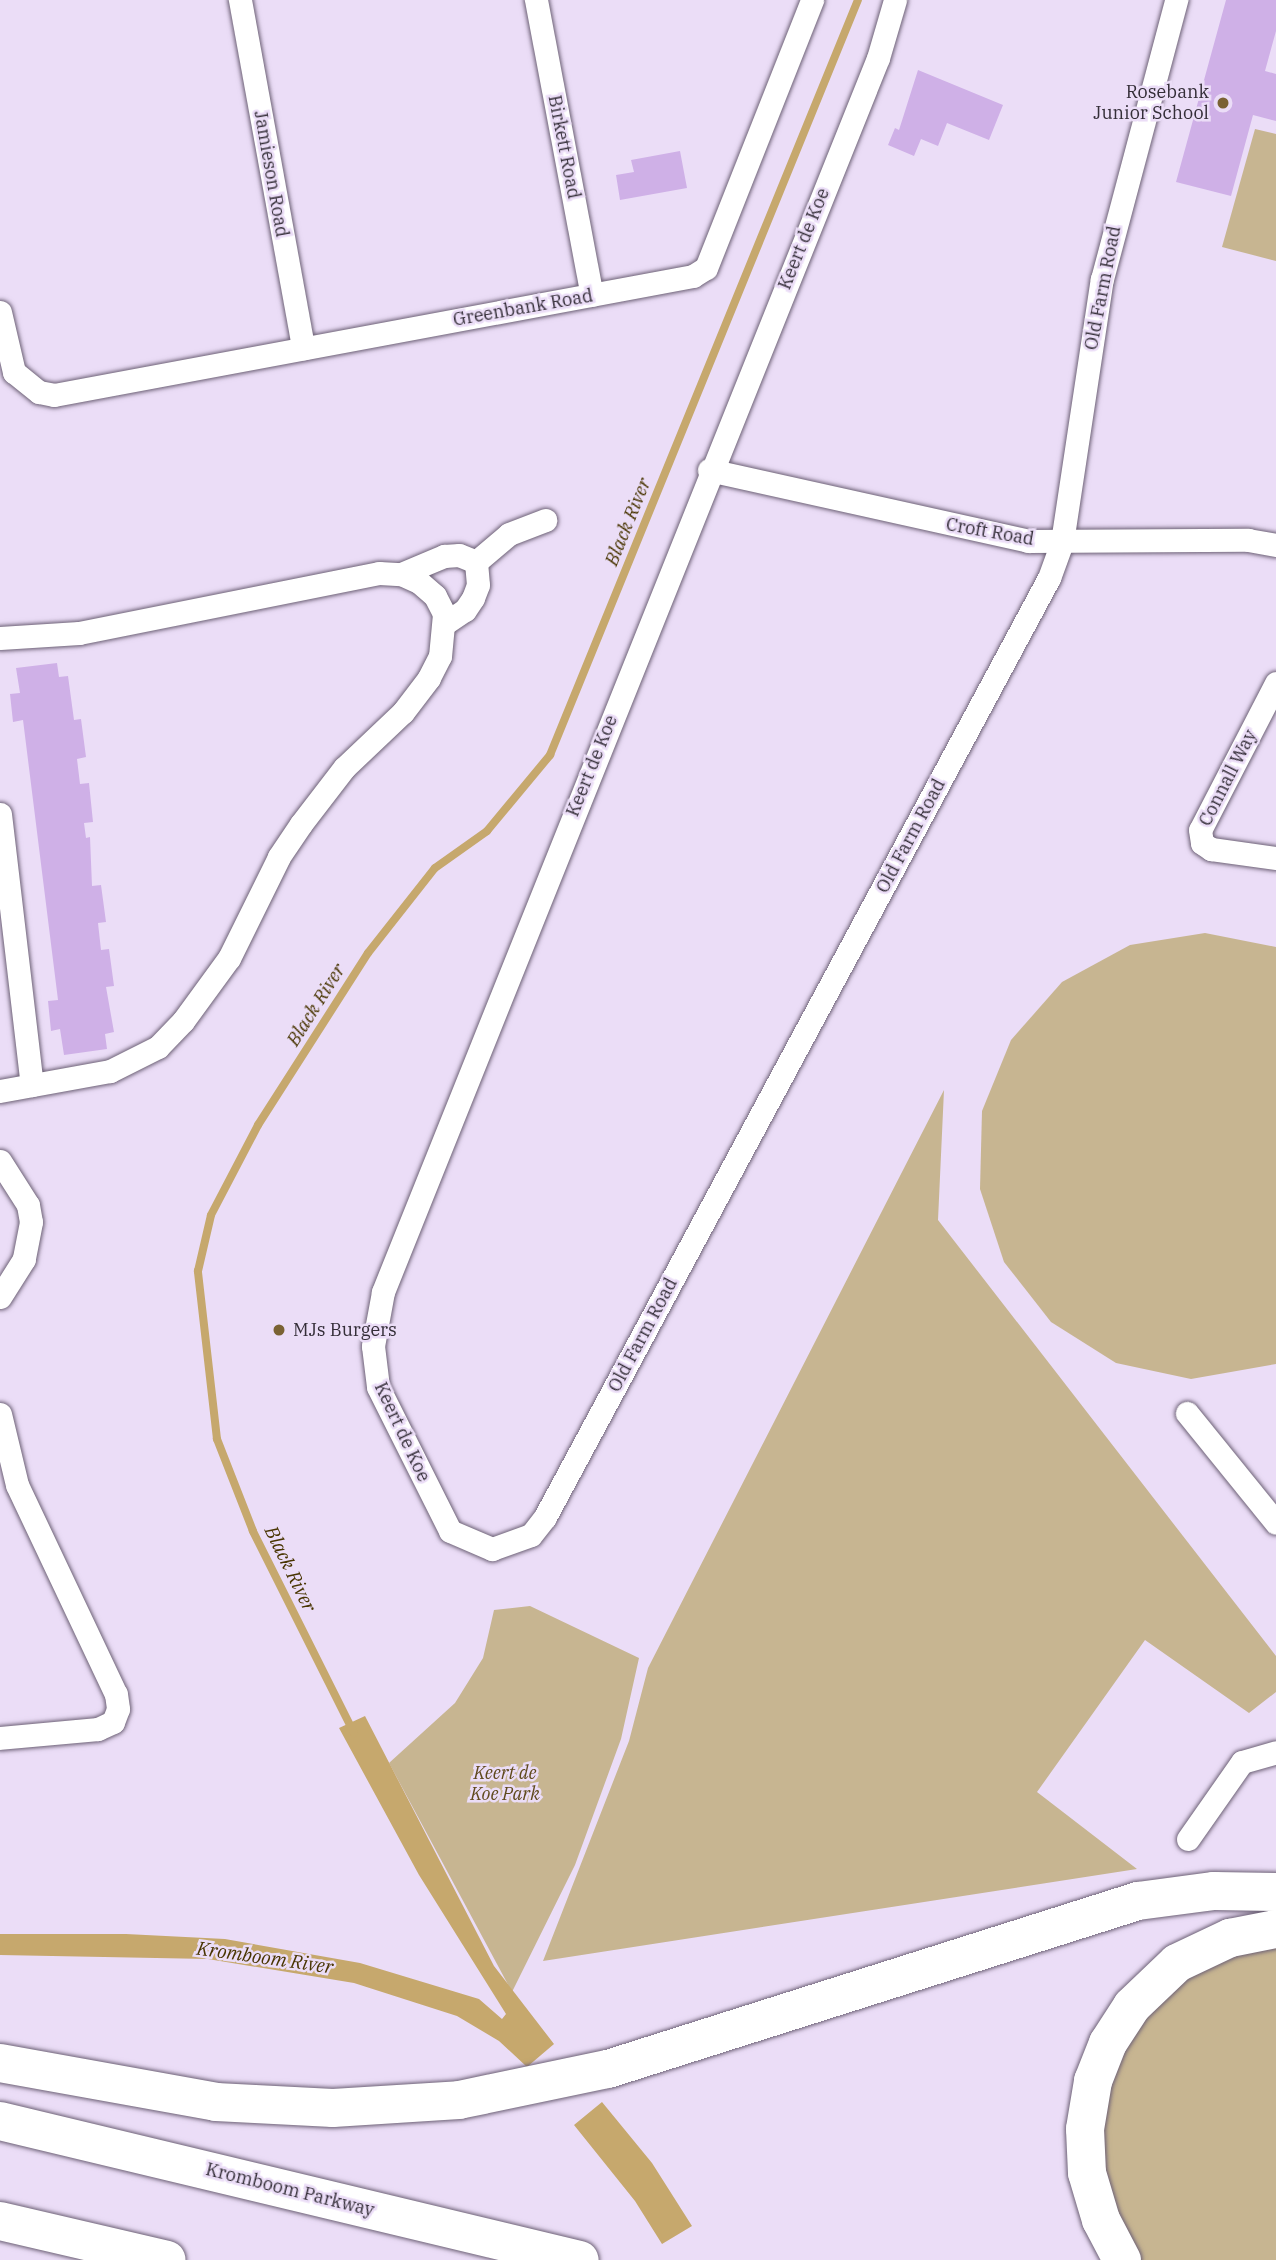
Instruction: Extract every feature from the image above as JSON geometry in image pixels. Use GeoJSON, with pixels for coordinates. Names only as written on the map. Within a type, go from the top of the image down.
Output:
{"type":"FeatureCollection","features":[{"type":"Feature","properties":{"kind":"highway"},"geometry":{"type":"LineString","coordinates":[[0,2063],[216,2102],[333,2108],[459,2100],[621,2065],[1138,1901],[1214,1891],[1276,1892]]}},
{"type":"Feature","properties":{"kind":"highway"},"geometry":{"type":"LineString","coordinates":[[1122,2260],[1101,2220],[1087,2173],[1089,2105],[1108,2043],[1132,2006],[1177,1962],[1230,1938],[1276,1929]]}},
{"type":"Feature","properties":{"kind":"highway","name":"Kromboom Parkway"},"geometry":{"type":"LineString","coordinates":[[0,2121],[580,2260]]}},
{"type":"Feature","properties":{"kind":"highway"},"geometry":{"type":"LineString","coordinates":[[0,2221],[167,2260]]}},
{"type":"Feature","properties":{"kind":"street","name":"Jamieson Road"},"geometry":{"type":"LineString","coordinates":[[240,0],[303,348]]}},
{"type":"Feature","properties":{"kind":"street","name":"Birkett Road"},"geometry":{"type":"LineString","coordinates":[[536,0],[592,295]]}},
{"type":"Feature","properties":{"kind":"street","name":"Greenbank Road"},"geometry":{"type":"LineString","coordinates":[[0,312],[14,372],[39,392],[54,394],[680,280],[706,268],[812,0]]}},
{"type":"Feature","properties":{"kind":"street","name":"Keert de Koe"},"geometry":{"type":"LineString","coordinates":[[450,1531],[379,1387],[373,1346],[383,1292],[709,470],[878,58],[895,0]]}},
{"type":"Feature","properties":{"kind":"street","name":"Old Farm Road"},"geometry":{"type":"LineString","coordinates":[[450,1531],[492,1549],[531,1535],[545,1517],[1036,604],[1062,542],[1102,279],[1176,0]]}},
{"type":"Feature","properties":{"kind":"street","name":"Croft Road"},"geometry":{"type":"LineString","coordinates":[[709,470],[1005,537],[1062,542],[1248,540],[1276,545]]}},
{"type":"Feature","properties":{"kind":"street"},"geometry":{"type":"LineString","coordinates":[[476,562],[509,534],[545,520]]}},
{"type":"Feature","properties":{"kind":"street"},"geometry":{"type":"LineString","coordinates":[[0,638],[79,633],[379,573],[401,574],[444,556],[476,562]]}},
{"type":"Feature","properties":{"kind":"street"},"geometry":{"type":"LineString","coordinates":[[444,624],[465,610],[472,598],[478,585],[476,562]]}},
{"type":"Feature","properties":{"kind":"street"},"geometry":{"type":"LineString","coordinates":[[0,1091],[110,1070],[135,1061],[158,1047],[183,1021],[229,957],[279,857],[301,824],[344,768],[403,712],[429,678],[440,656],[444,624],[435,596],[401,574]]}},
{"type":"Feature","properties":{"kind":"street","name":"Connall Way"},"geometry":{"type":"LineString","coordinates":[[1276,683],[1200,830],[1202,843],[1211,849],[1276,858]]}},
{"type":"Feature","properties":{"kind":"street"},"geometry":{"type":"LineString","coordinates":[[0,814],[32,1084]]}},
{"type":"Feature","properties":{"kind":"street"},"geometry":{"type":"LineString","coordinates":[[0,1161],[28,1205],[31,1222],[24,1259],[0,1297]]}},
{"type":"Feature","properties":{"kind":"street"},"geometry":{"type":"LineString","coordinates":[[1187,1413],[1276,1522]]}},
{"type":"Feature","properties":{"kind":"street"},"geometry":{"type":"LineString","coordinates":[[0,1414],[17,1485],[116,1694],[118,1709],[113,1722],[98,1729],[0,1738]]}},
{"type":"Feature","properties":{"kind":"street"},"geometry":{"type":"LineString","coordinates":[[1188,1839],[1242,1762],[1276,1752]]}},
{"type":"Feature","properties":{"kind":"green space"},"geometry":{"type":"Polygon","coordinates":[[[1255,129],[1276,134],[1276,261],[1222,247],[1255,129]]]}},
{"type":"Feature","properties":{"kind":"green space"},"geometry":{"type":"Polygon","coordinates":[[[1205,933],[1276,947],[1276,1364],[1191,1379],[1116,1363],[1051,1322],[1004,1262],[980,1189],[982,1111],[1011,1040],[1062,982],[1130,945],[1205,933]]]}},
{"type":"Feature","properties":{"kind":"green space"},"geometry":{"type":"Polygon","coordinates":[[[944,1090],[938,1220],[1276,1656],[1276,1692],[1249,1713],[1145,1640],[1037,1792],[1137,1869],[543,1961],[629,1741],[648,1668],[944,1090]]]}},
{"type":"Feature","properties":{"kind":"green space","name":"Keert de Koe Park"},"geometry":{"type":"Polygon","coordinates":[[[530,1606],[639,1658],[621,1739],[575,1865],[512,1992],[389,1763],[455,1703],[483,1658],[494,1610],[530,1606]]]}},
{"type":"Feature","properties":{"kind":"green space"},"geometry":{"type":"Polygon","coordinates":[[[1276,1945],[1276,2260],[1140,2260],[1120,2228],[1099,2152],[1111,2075],[1141,2019],[1193,1974],[1233,1955],[1276,1945]]]}},
{"type":"Feature","properties":{"kind":"water","name":"Kromboom River"},"geometry":{"type":"Polygon","coordinates":[[[365,1716],[494,1966],[554,2044],[527,2067],[499,2041],[457,2016],[354,1983],[208,1959],[0,1955],[0,1934],[126,1934],[225,1939],[360,1963],[479,1999],[502,2019],[506,2014],[419,1875],[339,1728],[365,1716]]]}},
{"type":"Feature","properties":{"kind":"water"},"geometry":{"type":"Polygon","coordinates":[[[602,2102],[652,2163],[692,2226],[662,2244],[635,2201],[574,2125],[602,2102]]]}},
{"type":"Feature","properties":{"kind":"building"},"geometry":{"type":"Polygon","coordinates":[[[1226,0],[1276,0],[1276,31],[1265,71],[1276,74],[1276,121],[1253,115],[1231,196],[1176,182],[1226,0]]]}},
{"type":"Feature","properties":{"kind":"building"},"geometry":{"type":"Polygon","coordinates":[[[918,70],[1003,105],[989,140],[947,123],[938,146],[921,139],[914,156],[888,145],[895,128],[899,130],[918,70]]]}},
{"type":"Feature","properties":{"kind":"building"},"geometry":{"type":"Polygon","coordinates":[[[680,151],[687,188],[620,200],[616,175],[634,172],[631,160],[680,151]]]}},
{"type":"Feature","properties":{"kind":"building"},"geometry":{"type":"Polygon","coordinates":[[[57,663],[59,677],[68,676],[74,720],[81,719],[86,757],[77,759],[80,784],[89,783],[93,822],[84,823],[86,838],[90,837],[92,886],[101,885],[106,922],[98,923],[101,950],[109,949],[114,986],[106,987],[114,1032],[105,1034],[107,1049],[64,1055],[60,1029],[51,1031],[48,1001],[58,1000],[23,720],[13,722],[10,694],[20,693],[16,668],[57,663]]]}},
{"type":"Feature","properties":{"kind":"waterway","name":"Black River"},"geometry":{"type":"LineString","coordinates":[[354,1733],[253,1531],[217,1439],[198,1271],[211,1215],[258,1125],[368,953],[435,868],[487,831],[550,755],[858,0]]}},
{"type":"Feature","properties":{"kind":"place","name":"Rosebank Junior School"},"geometry":{"type":"Point","coordinates":[1223,103]}},
{"type":"Feature","properties":{"kind":"place","name":"MJs Burgers"},"geometry":{"type":"Point","coordinates":[279,1330]}}]}
